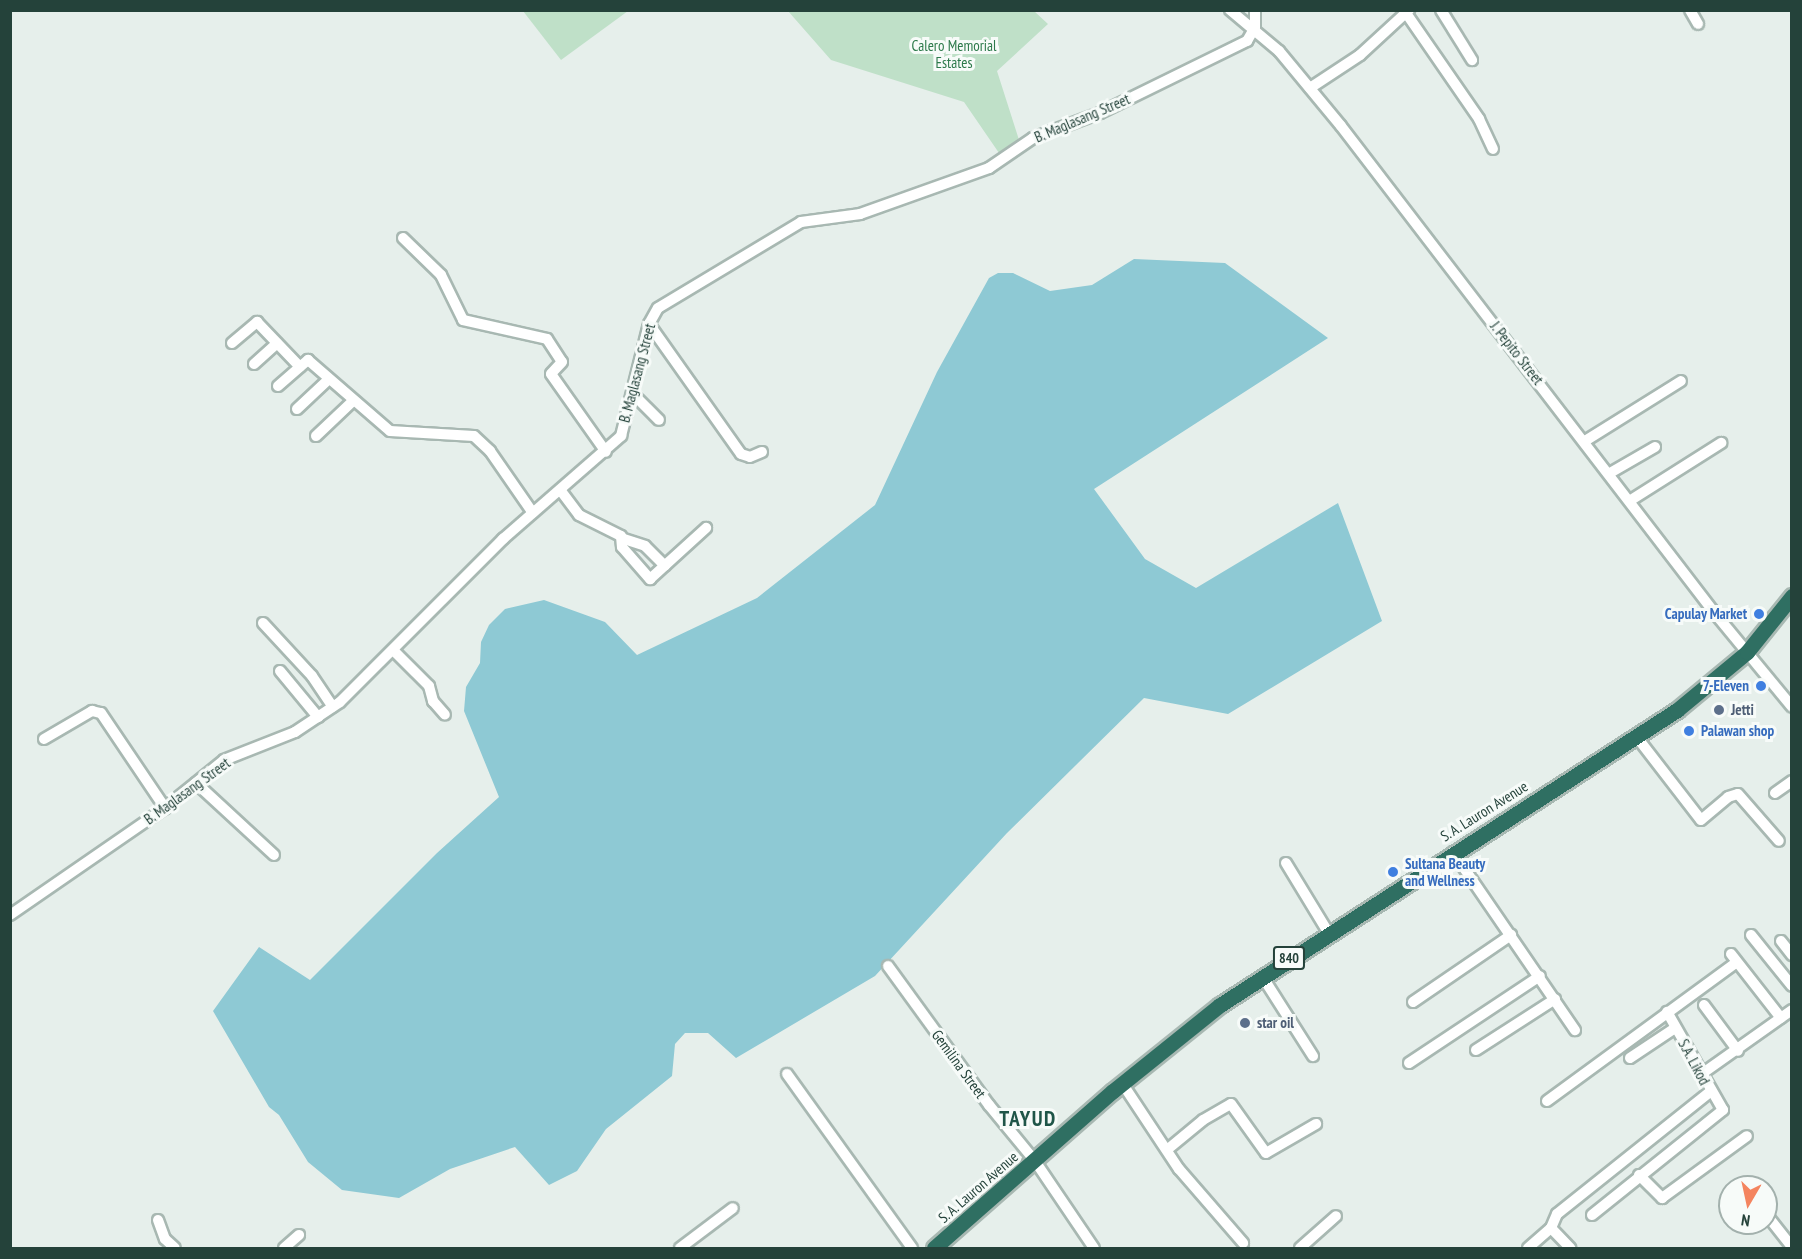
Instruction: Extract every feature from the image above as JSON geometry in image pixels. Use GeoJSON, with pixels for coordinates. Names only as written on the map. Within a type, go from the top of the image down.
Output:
{"type":"FeatureCollection","features":[{"type":"Feature","properties":{"kind":"highway","name":"S. A. Lauron Avenue"},"geometry":{"type":"LineString","coordinates":[[934,1248],[1176,1037],[1328,932],[1677,710],[1747,652],[1791,596]]}},
{"type":"Feature","properties":{"kind":"street","name":"J. Pepito Street"},"geometry":{"type":"LineString","coordinates":[[1230,10],[1255,27],[1310,88],[1791,706]]}},
{"type":"Feature","properties":{"kind":"street"},"geometry":{"type":"LineString","coordinates":[[1255,10],[1255,27]]}},
{"type":"Feature","properties":{"kind":"street"},"geometry":{"type":"LineString","coordinates":[[1441,10],[1472,60]]}},
{"type":"Feature","properties":{"kind":"street"},"geometry":{"type":"LineString","coordinates":[[1310,88],[1360,55],[1408,12],[1479,119],[1493,149]]}},
{"type":"Feature","properties":{"kind":"street","name":"B. Maglasang Street"},"geometry":{"type":"LineString","coordinates":[[10,915],[165,808],[224,760],[295,732],[333,707],[533,513],[606,452],[621,436],[649,324],[658,308],[680,292],[795,225],[831,216],[860,214],[988,168],[1033,138],[1100,113],[1247,41],[1255,27]]}},
{"type":"Feature","properties":{"kind":"street"},"geometry":{"type":"LineString","coordinates":[[404,238],[441,275],[463,320],[547,339],[562,362],[551,374],[606,452]]}},
{"type":"Feature","properties":{"kind":"street"},"geometry":{"type":"LineString","coordinates":[[232,343],[257,322],[300,367]]}},
{"type":"Feature","properties":{"kind":"street"},"geometry":{"type":"LineString","coordinates":[[649,324],[741,454],[750,457],[762,453]]}},
{"type":"Feature","properties":{"kind":"street"},"geometry":{"type":"LineString","coordinates":[[254,364],[277,343]]}},
{"type":"Feature","properties":{"kind":"street"},"geometry":{"type":"LineString","coordinates":[[278,386],[308,360],[390,431],[478,438],[533,513]]}},
{"type":"Feature","properties":{"kind":"street"},"geometry":{"type":"LineString","coordinates":[[297,409],[329,379]]}},
{"type":"Feature","properties":{"kind":"street"},"geometry":{"type":"LineString","coordinates":[[1585,441],[1681,381]]}},
{"type":"Feature","properties":{"kind":"street"},"geometry":{"type":"LineString","coordinates":[[632,393],[659,420]]}},
{"type":"Feature","properties":{"kind":"street"},"geometry":{"type":"LineString","coordinates":[[316,436],[353,401]]}},
{"type":"Feature","properties":{"kind":"street"},"geometry":{"type":"LineString","coordinates":[[1631,501],[1721,443]]}},
{"type":"Feature","properties":{"kind":"street"},"geometry":{"type":"LineString","coordinates":[[1610,473],[1655,447]]}},
{"type":"Feature","properties":{"kind":"street"},"geometry":{"type":"LineString","coordinates":[[561,491],[579,515],[614,531],[624,539],[632,539],[645,546],[665,566]]}},
{"type":"Feature","properties":{"kind":"street"},"geometry":{"type":"LineString","coordinates":[[624,539],[622,547],[650,579],[706,528]]}},
{"type":"Feature","properties":{"kind":"street"},"geometry":{"type":"LineString","coordinates":[[263,623],[312,676],[333,707]]}},
{"type":"Feature","properties":{"kind":"street"},"geometry":{"type":"LineString","coordinates":[[393,650],[429,686],[433,701],[445,715]]}},
{"type":"Feature","properties":{"kind":"street"},"geometry":{"type":"LineString","coordinates":[[280,671],[318,717]]}},
{"type":"Feature","properties":{"kind":"street"},"geometry":{"type":"LineString","coordinates":[[44,739],[92,711],[101,713],[165,808]]}},
{"type":"Feature","properties":{"kind":"street"},"geometry":{"type":"LineString","coordinates":[[1636,736],[1701,820],[1728,797],[1738,794],[1779,841]]}},
{"type":"Feature","properties":{"kind":"street"},"geometry":{"type":"LineString","coordinates":[[1775,793],[1791,781]]}},
{"type":"Feature","properties":{"kind":"street"},"geometry":{"type":"LineString","coordinates":[[196,783],[274,855]]}},
{"type":"Feature","properties":{"kind":"street"},"geometry":{"type":"LineString","coordinates":[[1453,852],[1575,1030]]}},
{"type":"Feature","properties":{"kind":"street"},"geometry":{"type":"LineString","coordinates":[[1286,863],[1328,932]]}},
{"type":"Feature","properties":{"kind":"street"},"geometry":{"type":"LineString","coordinates":[[1413,1002],[1511,935]]}},
{"type":"Feature","properties":{"kind":"street"},"geometry":{"type":"LineString","coordinates":[[1751,935],[1791,986]]}},
{"type":"Feature","properties":{"kind":"street"},"geometry":{"type":"LineString","coordinates":[[1781,941],[1791,955]]}},
{"type":"Feature","properties":{"kind":"street"},"geometry":{"type":"LineString","coordinates":[[1547,1101],[1667,1012],[1734,958],[1781,1018]]}},
{"type":"Feature","properties":{"kind":"street","name":"Gemilina Street"},"geometry":{"type":"LineString","coordinates":[[888,966],[989,1106],[1035,1161],[1094,1248]]}},
{"type":"Feature","properties":{"kind":"street"},"geometry":{"type":"LineString","coordinates":[[1262,976],[1313,1056]]}},
{"type":"Feature","properties":{"kind":"street"},"geometry":{"type":"LineString","coordinates":[[1408,1063],[1540,976]]}},
{"type":"Feature","properties":{"kind":"street"},"geometry":{"type":"LineString","coordinates":[[1476,1050],[1555,999]]}},
{"type":"Feature","properties":{"kind":"street"},"geometry":{"type":"LineString","coordinates":[[1704,1005],[1738,1051]]}},
{"type":"Feature","properties":{"kind":"street"},"geometry":{"type":"LineString","coordinates":[[1702,1073],[1738,1051],[1791,1010]]}},
{"type":"Feature","properties":{"kind":"street","name":"S.A. Likod"},"geometry":{"type":"LineString","coordinates":[[1639,1175],[1723,1110],[1710,1092],[1702,1073],[1667,1012]]}},
{"type":"Feature","properties":{"kind":"street"},"geometry":{"type":"LineString","coordinates":[[1630,1058],[1675,1028]]}},
{"type":"Feature","properties":{"kind":"street"},"geometry":{"type":"LineString","coordinates":[[787,1074],[912,1248]]}},
{"type":"Feature","properties":{"kind":"street"},"geometry":{"type":"LineString","coordinates":[[1122,1083],[1168,1149],[1179,1169],[1243,1243]]}},
{"type":"Feature","properties":{"kind":"street"},"geometry":{"type":"LineString","coordinates":[[1528,1248],[1551,1228],[1557,1214],[1710,1092]]}},
{"type":"Feature","properties":{"kind":"street"},"geometry":{"type":"LineString","coordinates":[[1168,1149],[1203,1119],[1231,1104],[1266,1154],[1316,1124]]}},
{"type":"Feature","properties":{"kind":"street"},"geometry":{"type":"LineString","coordinates":[[1593,1215],[1639,1175],[1662,1198],[1748,1136]]}},
{"type":"Feature","properties":{"kind":"street"},"geometry":{"type":"LineString","coordinates":[[680,1248],[734,1208]]}},
{"type":"Feature","properties":{"kind":"street"},"geometry":{"type":"LineString","coordinates":[[1300,1248],[1336,1216]]}},
{"type":"Feature","properties":{"kind":"street"},"geometry":{"type":"LineString","coordinates":[[158,1220],[165,1239],[175,1248]]}},
{"type":"Feature","properties":{"kind":"street"},"geometry":{"type":"LineString","coordinates":[[1551,1228],[1570,1248]]}},
{"type":"Feature","properties":{"kind":"street"},"geometry":{"type":"LineString","coordinates":[[1778,1230],[1791,1247]]}},
{"type":"Feature","properties":{"kind":"street"},"geometry":{"type":"LineString","coordinates":[[284,1248],[299,1235]]}},
{"type":"Feature","properties":{"kind":"green space"},"geometry":{"type":"Polygon","coordinates":[[[523,11],[628,11],[561,60],[523,11]]]}},
{"type":"Feature","properties":{"kind":"green space","name":"Calero Memorial Estates"},"geometry":{"type":"Polygon","coordinates":[[[788,11],[1034,11],[1048,24],[997,71],[1019,140],[999,153],[964,102],[831,60],[788,11]]]}},
{"type":"Feature","properties":{"kind":"water"},"geometry":{"type":"Polygon","coordinates":[[[1134,259],[1225,263],[1328,338],[1094,489],[1145,559],[1196,588],[1338,503],[1382,621],[1228,714],[1144,698],[1007,833],[875,976],[736,1058],[708,1033],[685,1033],[675,1044],[672,1076],[606,1129],[577,1171],[549,1185],[515,1147],[450,1169],[399,1198],[342,1190],[308,1162],[279,1115],[269,1107],[213,1011],[259,947],[310,980],[437,853],[499,797],[464,711],[466,687],[480,663],[481,642],[489,625],[505,609],[544,600],[605,622],[637,655],[757,598],[875,505],[937,372],[989,278],[998,273],[1013,273],[1050,291],[1092,285],[1134,259]]]}},
{"type":"Feature","properties":{"kind":"place","name":"Capulay Market"},"geometry":{"type":"Point","coordinates":[1759,614]}},
{"type":"Feature","properties":{"kind":"place","name":"7-Eleven"},"geometry":{"type":"Point","coordinates":[1761,686]}},
{"type":"Feature","properties":{"kind":"place","name":"Jetti"},"geometry":{"type":"Point","coordinates":[1719,710]}},
{"type":"Feature","properties":{"kind":"place","name":"Palawan shop"},"geometry":{"type":"Point","coordinates":[1689,731]}},
{"type":"Feature","properties":{"kind":"place","name":"Sultana Beauty and Wellness"},"geometry":{"type":"Point","coordinates":[1393,872]}},
{"type":"Feature","properties":{"kind":"place","name":"star oil"},"geometry":{"type":"Point","coordinates":[1245,1023]}},
{"type":"Feature","properties":{"kind":"district","name":"TAYUD"},"geometry":{"type":"Point","coordinates":[1028,1119]}}]}
